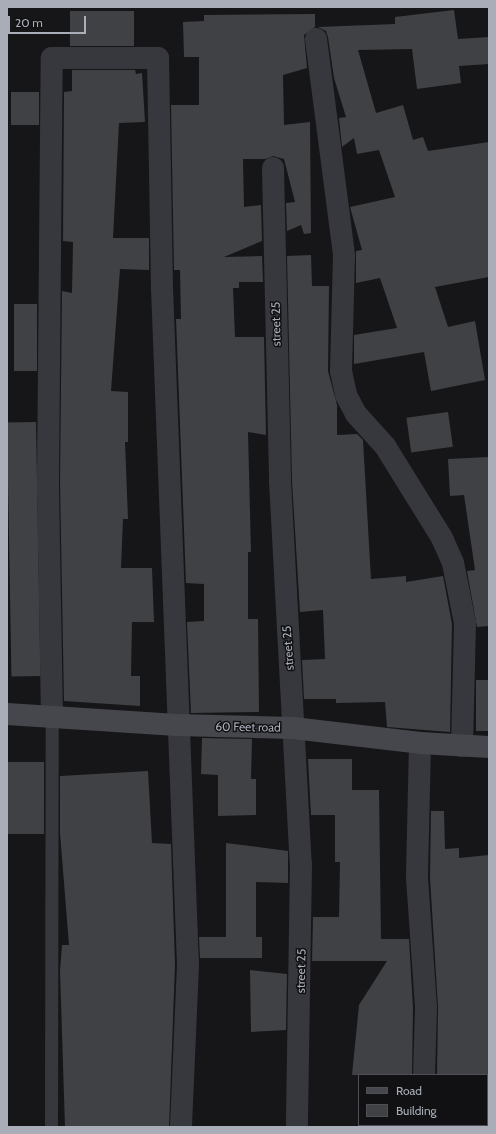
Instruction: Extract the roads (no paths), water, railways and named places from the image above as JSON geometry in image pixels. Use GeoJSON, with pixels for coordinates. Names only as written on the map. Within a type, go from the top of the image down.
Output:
{"type":"FeatureCollection","features":[{"type":"Feature","properties":{"kind":"street"},"geometry":{"type":"LineString","coordinates":[[316,39],[344,256],[340,370],[346,395],[356,414],[397,464],[442,538],[453,563],[461,591],[464,623],[462,746]]}},
{"type":"Feature","properties":{"kind":"street"},"geometry":{"type":"LineString","coordinates":[[52,717],[48,482],[52,58],[158,58],[162,288],[177,726],[188,965],[181,1127]]}},
{"type":"Feature","properties":{"kind":"street","name":"street 25"},"geometry":{"type":"LineString","coordinates":[[273,168],[280,481],[301,864],[297,1127]]}},
{"type":"Feature","properties":{"kind":"street","name":"60 Feet road"},"geometry":{"type":"LineString","coordinates":[[7,714],[177,726],[293,728],[420,743],[489,748]]}},
{"type":"Feature","properties":{"kind":"street"},"geometry":{"type":"LineString","coordinates":[[420,743],[417,878],[426,1008],[424,1074]]}},
{"type":"Feature","properties":{"kind":"lane"},"geometry":{"type":"LineString","coordinates":[[51,1127],[52,717]]}}]}
